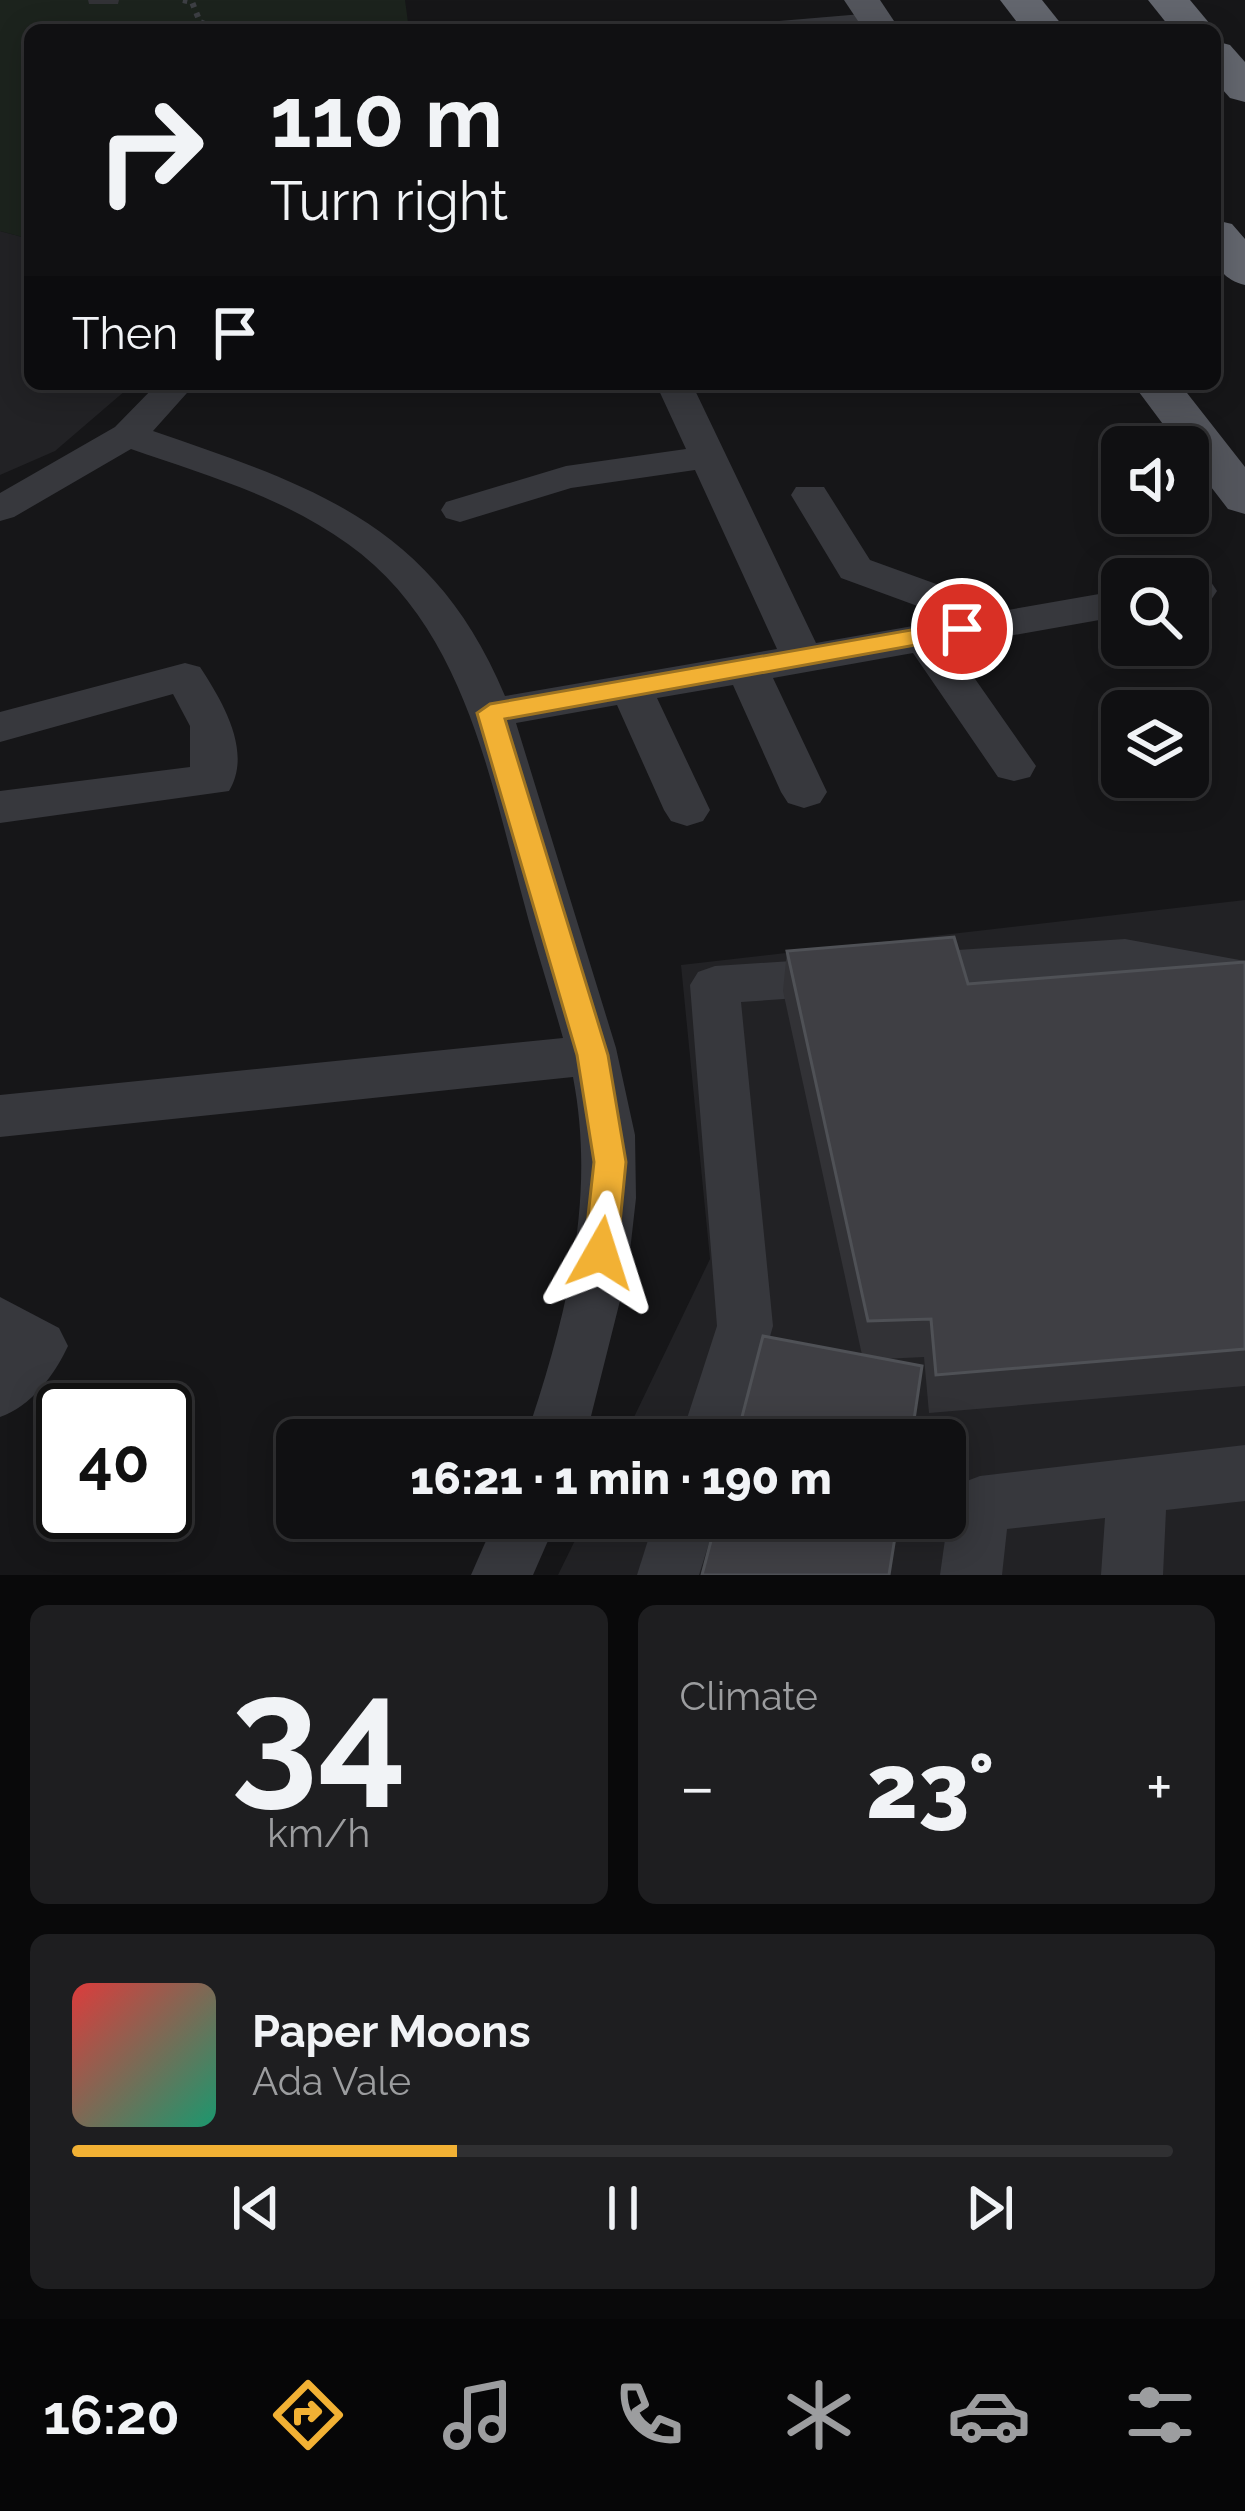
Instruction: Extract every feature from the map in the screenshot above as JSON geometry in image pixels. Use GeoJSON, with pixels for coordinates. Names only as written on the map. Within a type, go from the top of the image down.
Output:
{"type":"FeatureCollection","features":[{"type":"Feature","properties":{"kind":"highway"},"geometry":{"type":"LineString","coordinates":[[1020,0],[1040,24]]}},
{"type":"Feature","properties":{"kind":"highway"},"geometry":{"type":"LineString","coordinates":[[1168,0],[1189,24]]}},
{"type":"Feature","properties":{"kind":"highway"},"geometry":{"type":"LineString","coordinates":[[1221,61],[1245,88]]}},
{"type":"Feature","properties":{"kind":"highway"},"geometry":{"type":"LineString","coordinates":[[1221,241],[1245,270]]}},
{"type":"Feature","properties":{"kind":"main road"},"geometry":{"type":"LineString","coordinates":[[1161,390],[1245,499]]}},
{"type":"Feature","properties":{"kind":"street"},"geometry":{"type":"LineString","coordinates":[[822,24],[873,17]]}},
{"type":"Feature","properties":{"kind":"street"},"geometry":{"type":"LineString","coordinates":[[0,508],[128,435],[171,390]]}},
{"type":"Feature","properties":{"kind":"street"},"geometry":{"type":"LineString","coordinates":[[683,390],[802,656]]}},
{"type":"Feature","properties":{"kind":"street"},"geometry":{"type":"LineString","coordinates":[[128,435],[260,478],[362,535],[394,561],[447,623],[490,713],[592,1055],[610,1162],[605,1222],[581,1349],[561,1419]]}},
{"type":"Feature","properties":{"kind":"street"},"geometry":{"type":"LineString","coordinates":[[460,510],[566,477],[709,457]]}},
{"type":"Feature","properties":{"kind":"street"},"geometry":{"type":"LineString","coordinates":[[810,495],[855,569],[1011,621]]}},
{"type":"Feature","properties":{"kind":"street"},"geometry":{"type":"LineString","coordinates":[[490,713],[1101,606]]}},
{"type":"Feature","properties":{"kind":"street"},"geometry":{"type":"LineString","coordinates":[[923,636],[1014,766]]}},
{"type":"Feature","properties":{"kind":"street"},"geometry":{"type":"LineString","coordinates":[[746,666],[804,792]]}},
{"type":"Feature","properties":{"kind":"street"},"geometry":{"type":"LineString","coordinates":[[0,727],[185,677],[212,726],[213,780],[0,807]]}},
{"type":"Feature","properties":{"kind":"street"},"geometry":{"type":"LineString","coordinates":[[631,686],[687,810]]}},
{"type":"Feature","properties":{"kind":"street"},"geometry":{"type":"LineString","coordinates":[[716,1419],[745,1326],[715,986],[1125,957],[1245,980]]}},
{"type":"Feature","properties":{"kind":"street"},"geometry":{"type":"LineString","coordinates":[[0,1116],[592,1055]]}},
{"type":"Feature","properties":{"kind":"street"},"geometry":{"type":"LineString","coordinates":[[0,1322],[39,1346],[0,1390]]}},
{"type":"Feature","properties":{"kind":"street"},"geometry":{"type":"LineString","coordinates":[[971,1575],[980,1504],[1245,1473]]}},
{"type":"Feature","properties":{"kind":"street"},"geometry":{"type":"LineString","coordinates":[[1132,1575],[1137,1486]]}},
{"type":"Feature","properties":{"kind":"street"},"geometry":{"type":"LineString","coordinates":[[502,1575],[518,1539]]}},
{"type":"Feature","properties":{"kind":"street"},"geometry":{"type":"LineString","coordinates":[[668,1575],[679,1539]]}},
{"type":"Feature","properties":{"kind":"path"},"geometry":{"type":"LineString","coordinates":[[183,0],[193,1]]}},
{"type":"Feature","properties":{"kind":"shaded area"},"geometry":{"type":"Polygon","coordinates":[[[0,0],[405,0],[408,24],[24,24],[24,237],[0,231],[0,0]]]}},
{"type":"Feature","properties":{"kind":"shaded area"},"geometry":{"type":"Polygon","coordinates":[[[0,231],[24,237],[24,390],[126,390],[55,451],[0,475],[0,231]]]}},
{"type":"Feature","properties":{"kind":"shaded area"},"geometry":{"type":"Polygon","coordinates":[[[1245,900],[1245,1575],[558,1575],[576,1539],[966,1539],[966,1419],[633,1419],[710,1259],[681,965],[1245,900]]]}},
{"type":"Feature","properties":{"kind":"building"},"geometry":{"type":"Polygon","coordinates":[[[954,937],[968,984],[1245,962],[1245,1349],[936,1375],[931,1319],[868,1321],[787,951],[954,937]]]}},
{"type":"Feature","properties":{"kind":"building"},"geometry":{"type":"Polygon","coordinates":[[[763,1336],[922,1366],[914,1419],[741,1419],[763,1336]]]}},
{"type":"Feature","properties":{"kind":"building"},"geometry":{"type":"Polygon","coordinates":[[[711,1539],[895,1539],[889,1575],[702,1575],[711,1539]]]}},
{"type":"Feature","properties":{"kind":"route"},"geometry":{"type":"LineString","coordinates":[[601,1253],[610,1162],[592,1055],[490,713],[962,629]]}}]}
